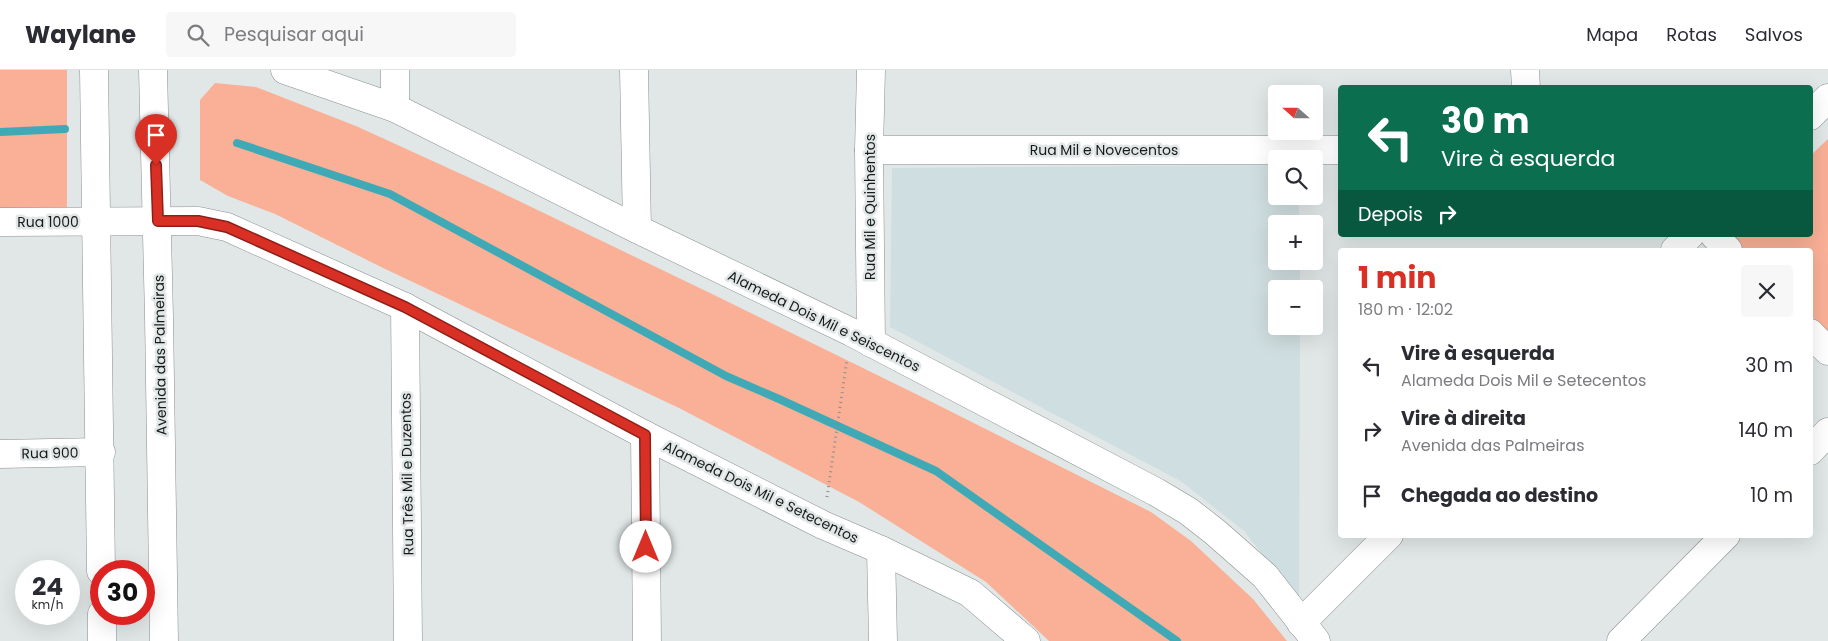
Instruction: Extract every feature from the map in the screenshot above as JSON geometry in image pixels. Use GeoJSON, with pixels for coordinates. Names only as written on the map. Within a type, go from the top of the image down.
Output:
{"type":"FeatureCollection","features":[{"type":"Feature","properties":{"kind":"street"},"geometry":{"type":"LineString","coordinates":[[94,70],[102,560]]}},
{"type":"Feature","properties":{"kind":"street","name":"Avenida das Palmeiras"},"geometry":{"type":"LineString","coordinates":[[153,70],[158,221],[164,641]]}},
{"type":"Feature","properties":{"kind":"street","name":"Alameda Dois Mil e Seiscentos"},"geometry":{"type":"LineString","coordinates":[[285,70],[395,108],[861,338],[1156,492],[1188,511],[1265,576],[1308,632]]}},
{"type":"Feature","properties":{"kind":"street"},"geometry":{"type":"LineString","coordinates":[[395,70],[395,108]]}},
{"type":"Feature","properties":{"kind":"street"},"geometry":{"type":"LineString","coordinates":[[634,70],[637,229]]}},
{"type":"Feature","properties":{"kind":"street","name":"Rua Mil e Quinhentos"},"geometry":{"type":"LineString","coordinates":[[861,338],[869,150],[870,70]]}},
{"type":"Feature","properties":{"kind":"street"},"geometry":{"type":"LineString","coordinates":[[1525,70],[1526,85]]}},
{"type":"Feature","properties":{"kind":"street"},"geometry":{"type":"LineString","coordinates":[[1813,113],[1828,98]]}},
{"type":"Feature","properties":{"kind":"street","name":"Rua Mil e Novecentos"},"geometry":{"type":"LineString","coordinates":[[869,150],[1338,150]]}},
{"type":"Feature","properties":{"kind":"street","name":"Rua 1000"},"geometry":{"type":"LineString","coordinates":[[0,222],[158,221]]}},
{"type":"Feature","properties":{"kind":"street","name":"Alameda Dois Mil e Setecentos"},"geometry":{"type":"LineString","coordinates":[[158,221],[198,221],[227,227],[405,307],[645,435],[823,525],[881,550],[970,593],[1026,641]]}},
{"type":"Feature","properties":{"kind":"street"},"geometry":{"type":"LineString","coordinates":[[1677,248],[1688,237]]}},
{"type":"Feature","properties":{"kind":"street"},"geometry":{"type":"LineString","coordinates":[[1716,237],[1726,248]]}},
{"type":"Feature","properties":{"kind":"street","name":"Rua Três Mil e Duzentos"},"geometry":{"type":"LineString","coordinates":[[405,307],[408,641]]}},
{"type":"Feature","properties":{"kind":"street"},"geometry":{"type":"LineString","coordinates":[[1813,336],[1828,352]]}},
{"type":"Feature","properties":{"kind":"street"},"geometry":{"type":"LineString","coordinates":[[1813,447],[1828,432]]}},
{"type":"Feature","properties":{"kind":"street"},"geometry":{"type":"LineString","coordinates":[[645,435],[646,641]]}},
{"type":"Feature","properties":{"kind":"street","name":"Rua 900"},"geometry":{"type":"LineString","coordinates":[[0,454],[100,452]]}},
{"type":"Feature","properties":{"kind":"street"},"geometry":{"type":"LineString","coordinates":[[1308,632],[1386,538]]}},
{"type":"Feature","properties":{"kind":"street"},"geometry":{"type":"LineString","coordinates":[[1621,641],[1723,538]]}},
{"type":"Feature","properties":{"kind":"street"},"geometry":{"type":"LineString","coordinates":[[881,550],[883,641]]}},
{"type":"Feature","properties":{"kind":"street"},"geometry":{"type":"LineString","coordinates":[[102,625],[102,641]]}},
{"type":"Feature","properties":{"kind":"path"},"geometry":{"type":"LineString","coordinates":[[823,525],[840,408],[861,338]]}},
{"type":"Feature","properties":{"kind":"shaded area"},"geometry":{"type":"Polygon","coordinates":[[[0,70],[67,70],[67,212],[0,213],[0,70]]]}},
{"type":"Feature","properties":{"kind":"shaded area"},"geometry":{"type":"Polygon","coordinates":[[[215,83],[256,87],[356,126],[494,189],[922,397],[1151,512],[1191,541],[1253,599],[1287,641],[1049,641],[986,582],[859,502],[681,409],[381,267],[275,214],[228,196],[200,180],[200,100],[215,83]]]}},
{"type":"Feature","properties":{"kind":"shaded area"},"geometry":{"type":"Polygon","coordinates":[[[1828,139],[1828,333],[1813,318],[1813,248],[1742,248],[1735,237],[1813,237],[1813,153],[1828,139]]]}},
{"type":"Feature","properties":{"kind":"shaded area"},"geometry":{"type":"Polygon","coordinates":[[[1268,165],[1268,205],[1299,205],[1299,215],[1268,215],[1268,270],[1300,270],[1300,280],[1268,280],[1268,335],[1300,335],[1299,601],[1244,531],[1182,482],[890,327],[892,168],[1268,165]]]}},
{"type":"Feature","properties":{"kind":"waterway"},"geometry":{"type":"LineString","coordinates":[[0,132],[65,129]]}},
{"type":"Feature","properties":{"kind":"waterway"},"geometry":{"type":"LineString","coordinates":[[237,143],[390,194],[726,376],[936,471],[1177,641]]}},
{"type":"Feature","properties":{"kind":"route"},"geometry":{"type":"LineString","coordinates":[[156,165],[158,221],[198,221],[227,227],[405,307],[645,435],[646,547]]}}]}
